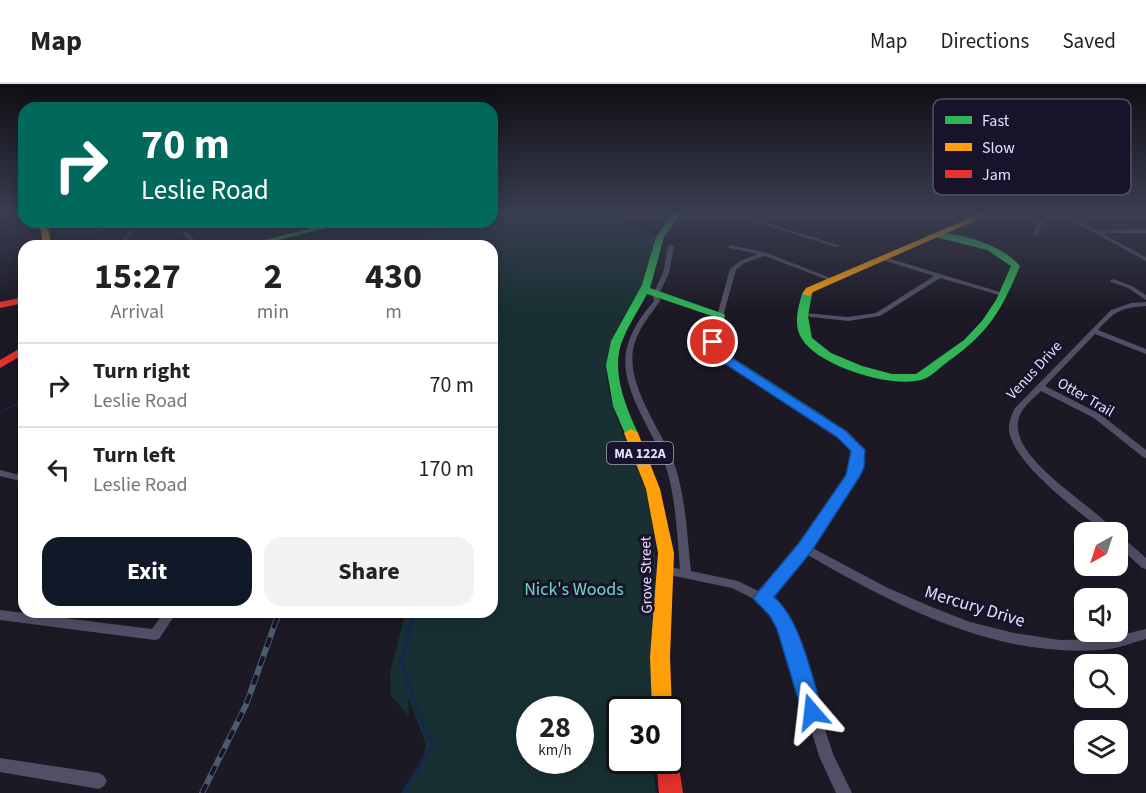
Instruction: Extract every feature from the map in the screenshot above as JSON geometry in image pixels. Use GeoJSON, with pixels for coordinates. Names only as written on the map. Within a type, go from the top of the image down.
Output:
{"type":"FeatureCollection","features":[{"type":"Feature","properties":{"kind":"street","name":"Grove Street"},"geometry":{"type":"LineString","coordinates":[[658,246],[651,292],[616,341],[612,365],[619,406],[644,462],[657,504],[663,536],[665,570],[660,657],[661,696]]}},
{"type":"Feature","properties":{"kind":"street"},"geometry":{"type":"LineString","coordinates":[[651,292],[666,273],[671,246]]}},
{"type":"Feature","properties":{"kind":"street"},"geometry":{"type":"LineString","coordinates":[[911,246],[808,290],[804,334],[809,342],[816,348],[871,373],[905,379],[927,373],[985,325],[1016,266],[1012,260],[999,252],[978,246]]}},
{"type":"Feature","properties":{"kind":"street"},"geometry":{"type":"LineString","coordinates":[[1122,246],[1146,259]]}},
{"type":"Feature","properties":{"kind":"street"},"geometry":{"type":"LineString","coordinates":[[731,247],[765,254],[830,279]]}},
{"type":"Feature","properties":{"kind":"street"},"geometry":{"type":"LineString","coordinates":[[1135,253],[1146,253]]}},
{"type":"Feature","properties":{"kind":"street"},"geometry":{"type":"LineString","coordinates":[[762,598],[805,548],[853,476],[858,450],[844,436],[719,354],[714,347],[713,339],[733,269],[742,262],[765,254]]}},
{"type":"Feature","properties":{"kind":"street"},"geometry":{"type":"LineString","coordinates":[[881,258],[1001,294]]}},
{"type":"Feature","properties":{"kind":"street"},"geometry":{"type":"LineString","coordinates":[[805,315],[848,320],[878,315],[938,276]]}},
{"type":"Feature","properties":{"kind":"street"},"geometry":{"type":"LineString","coordinates":[[1113,281],[1130,287],[1146,298]]}},
{"type":"Feature","properties":{"kind":"street"},"geometry":{"type":"LineString","coordinates":[[651,292],[720,316]]}},
{"type":"Feature","properties":{"kind":"street"},"geometry":{"type":"LineString","coordinates":[[651,292],[657,302],[645,315],[630,344],[628,363],[632,386],[670,465],[679,504],[686,575]]}},
{"type":"Feature","properties":{"kind":"street"},"geometry":{"type":"LineString","coordinates":[[0,305],[18,301]]}},
{"type":"Feature","properties":{"kind":"street","name":"Venus Drive"},"geometry":{"type":"LineString","coordinates":[[1099,522],[1033,463],[1016,439],[1013,428],[1014,419],[1018,410],[1113,311],[1131,305],[1146,304]]}},
{"type":"Feature","properties":{"kind":"street"},"geometry":{"type":"LineString","coordinates":[[1094,331],[1146,352]]}},
{"type":"Feature","properties":{"kind":"street"},"geometry":{"type":"LineString","coordinates":[[0,365],[18,354]]}},
{"type":"Feature","properties":{"kind":"street","name":"Otter Trail"},"geometry":{"type":"LineString","coordinates":[[1040,387],[1097,416],[1146,455]]}},
{"type":"Feature","properties":{"kind":"street"},"geometry":{"type":"LineString","coordinates":[[0,473],[18,478]]}},
{"type":"Feature","properties":{"kind":"street","name":"Mercury Drive"},"geometry":{"type":"LineString","coordinates":[[805,548],[897,599],[943,617],[1022,640],[1051,645],[1089,647],[1122,643],[1146,634]]}},
{"type":"Feature","properties":{"kind":"street"},"geometry":{"type":"LineString","coordinates":[[1128,549],[1146,565]]}},
{"type":"Feature","properties":{"kind":"street"},"geometry":{"type":"LineString","coordinates":[[665,570],[734,584],[762,598],[777,610],[786,629],[826,756],[844,793]]}},
{"type":"Feature","properties":{"kind":"street"},"geometry":{"type":"LineString","coordinates":[[0,615],[18,617]]}},
{"type":"Feature","properties":{"kind":"street"},"geometry":{"type":"LineString","coordinates":[[23,618],[155,635],[167,618]]}},
{"type":"Feature","properties":{"kind":"street"},"geometry":{"type":"LineString","coordinates":[[0,765],[99,782]]}},
{"type":"Feature","properties":{"kind":"street"},"geometry":{"type":"LineString","coordinates":[[669,774],[671,793]]}},
{"type":"Feature","properties":{"kind":"green space","name":"Nick's Woods"},"geometry":{"type":"Polygon","coordinates":[[[498,246],[654,246],[641,289],[615,332],[607,362],[610,396],[642,479],[652,522],[656,576],[651,696],[606,696],[606,774],[654,774],[656,793],[402,793],[423,759],[426,744],[408,697],[409,716],[391,696],[390,672],[404,618],[498,618],[498,246]]]}},
{"type":"Feature","properties":{"kind":"waterway"},"geometry":{"type":"LineString","coordinates":[[0,249],[18,247]]}},
{"type":"Feature","properties":{"kind":"waterway"},"geometry":{"type":"LineString","coordinates":[[0,412],[18,403]]}},
{"type":"Feature","properties":{"kind":"waterway"},"geometry":{"type":"LineString","coordinates":[[403,793],[433,745],[417,711],[401,661],[413,618]]}},
{"type":"Feature","properties":{"kind":"railway"},"geometry":{"type":"LineString","coordinates":[[202,793],[246,705],[277,618]]}},
{"type":"Feature","properties":{"kind":"traffic: fast"},"geometry":{"type":"LineString","coordinates":[[631,433],[619,406],[612,365],[616,341],[647,285],[658,246]]}},
{"type":"Feature","properties":{"kind":"traffic: fast"},"geometry":{"type":"LineString","coordinates":[[807,294],[802,323],[807,339],[815,347],[842,363],[875,374],[906,378],[922,376],[968,342],[986,323],[1001,300],[1016,266],[1000,253],[983,246]]}},
{"type":"Feature","properties":{"kind":"traffic: fast"},"geometry":{"type":"LineString","coordinates":[[645,290],[720,316],[714,340],[719,354],[822,421]]}},
{"type":"Feature","properties":{"kind":"traffic: slow"},"geometry":{"type":"LineString","coordinates":[[807,294],[809,290],[911,246]]}},
{"type":"Feature","properties":{"kind":"traffic: slow"},"geometry":{"type":"LineString","coordinates":[[631,433],[653,489],[666,553],[660,657],[661,696]]}},
{"type":"Feature","properties":{"kind":"traffic: jam"},"geometry":{"type":"LineString","coordinates":[[0,305],[18,301]]}},
{"type":"Feature","properties":{"kind":"traffic: jam"},"geometry":{"type":"LineString","coordinates":[[0,365],[18,353]]}},
{"type":"Feature","properties":{"kind":"traffic: jam"},"geometry":{"type":"LineString","coordinates":[[762,598],[805,548],[853,476],[858,450],[842,434],[822,421]]}},
{"type":"Feature","properties":{"kind":"traffic: jam"},"geometry":{"type":"LineString","coordinates":[[669,774],[671,793]]}},
{"type":"Feature","properties":{"kind":"route"},"geometry":{"type":"LineString","coordinates":[[713,342],[715,349],[723,358],[842,434],[858,450],[853,476],[805,548],[762,598],[777,610],[786,629],[812,712]]}}]}
